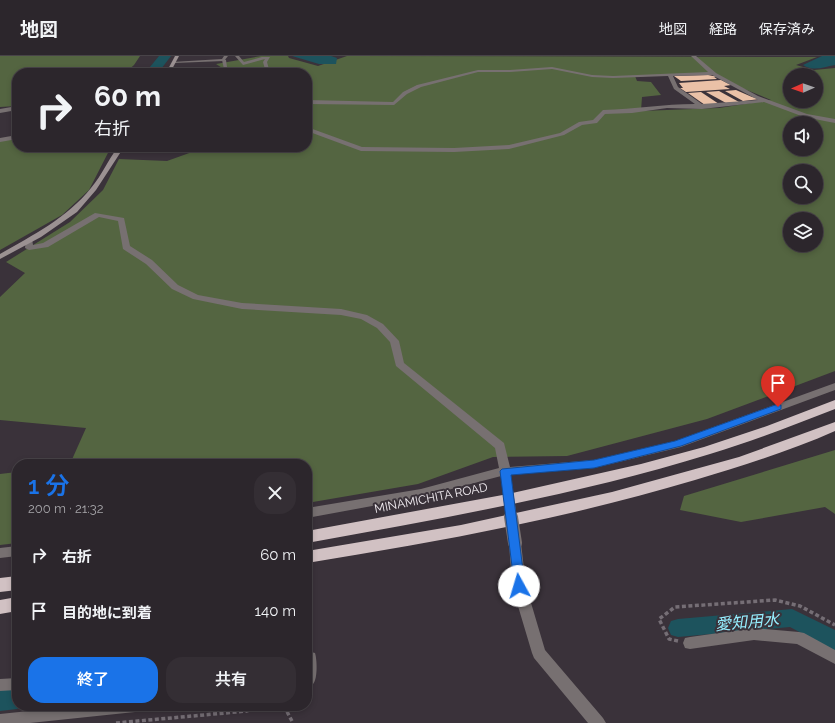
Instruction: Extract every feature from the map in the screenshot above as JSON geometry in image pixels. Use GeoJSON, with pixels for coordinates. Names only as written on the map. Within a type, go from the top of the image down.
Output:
{"type":"FeatureCollection","features":[{"type":"Feature","properties":{"kind":"highway","name":"MINAMICHITA ROAD"},"geometry":{"type":"LineString","coordinates":[[312,536],[451,511],[597,480],[666,462],[747,438],[835,404]]}},
{"type":"Feature","properties":{"kind":"highway"},"geometry":{"type":"LineString","coordinates":[[312,556],[458,532],[607,500],[680,480],[761,455],[835,426]]}},
{"type":"Feature","properties":{"kind":"highway"},"geometry":{"type":"LineString","coordinates":[[0,585],[12,584]]}},
{"type":"Feature","properties":{"kind":"highway"},"geometry":{"type":"LineString","coordinates":[[0,607],[12,605]]}},
{"type":"Feature","properties":{"kind":"main road"},"geometry":{"type":"LineString","coordinates":[[171,68],[177,56]]}},
{"type":"Feature","properties":{"kind":"main road"},"geometry":{"type":"LineString","coordinates":[[0,257],[29,241],[69,215],[94,190],[118,152]]}},
{"type":"Feature","properties":{"kind":"street"},"geometry":{"type":"LineString","coordinates":[[237,56],[243,64],[250,64],[259,59],[268,58],[265,62],[267,68]]}},
{"type":"Feature","properties":{"kind":"street"},"geometry":{"type":"LineString","coordinates":[[693,56],[714,73],[740,88],[797,113],[835,122]]}},
{"type":"Feature","properties":{"kind":"street"},"geometry":{"type":"LineString","coordinates":[[174,62],[225,58]]}},
{"type":"Feature","properties":{"kind":"street"},"geometry":{"type":"LineString","coordinates":[[312,102],[394,103],[405,93],[419,86],[478,71],[510,71],[552,68],[592,76],[714,73]]}},
{"type":"Feature","properties":{"kind":"street"},"geometry":{"type":"LineString","coordinates":[[670,75],[676,88],[702,107]]}},
{"type":"Feature","properties":{"kind":"street"},"geometry":{"type":"LineString","coordinates":[[312,131],[361,148],[478,149],[510,147],[562,134],[581,123],[594,122],[603,112],[632,111],[667,106],[702,107],[768,100]]}},
{"type":"Feature","properties":{"kind":"street"},"geometry":{"type":"LineString","coordinates":[[0,111],[12,109]]}},
{"type":"Feature","properties":{"kind":"street"},"geometry":{"type":"LineString","coordinates":[[0,140],[12,138]]}},
{"type":"Feature","properties":{"kind":"street"},"geometry":{"type":"LineString","coordinates":[[29,241],[29,248],[45,245],[98,214],[121,220],[126,247],[149,262],[175,287],[196,297],[242,306],[341,312],[364,317],[380,326],[394,342],[399,364],[500,446],[505,471],[519,586],[539,653],[598,723]]}},
{"type":"Feature","properties":{"kind":"street"},"geometry":{"type":"LineString","coordinates":[[312,512],[421,493],[505,471],[594,464],[677,444],[835,386]]}},
{"type":"Feature","properties":{"kind":"street"},"geometry":{"type":"LineString","coordinates":[[0,553],[12,552]]}},
{"type":"Feature","properties":{"kind":"street"},"geometry":{"type":"LineString","coordinates":[[690,643],[754,634],[791,637],[799,638],[835,657]]}},
{"type":"Feature","properties":{"kind":"lane"},"geometry":{"type":"LineString","coordinates":[[0,685],[12,684]]}},
{"type":"Feature","properties":{"kind":"lane"},"geometry":{"type":"LineString","coordinates":[[0,720],[87,711]]}},
{"type":"Feature","properties":{"kind":"path"},"geometry":{"type":"LineString","coordinates":[[690,643],[669,639],[659,619],[674,607],[775,600],[800,606],[835,625]]}},
{"type":"Feature","properties":{"kind":"path"},"geometry":{"type":"LineString","coordinates":[[116,723],[247,711]]}},
{"type":"Feature","properties":{"kind":"path"},"geometry":{"type":"LineString","coordinates":[[287,711],[293,723]]}},
{"type":"Feature","properties":{"kind":"green space"},"geometry":{"type":"Polygon","coordinates":[[[0,56],[140,56],[131,68],[12,68],[12,106],[0,107],[0,56]]]}},
{"type":"Feature","properties":{"kind":"green space"},"geometry":{"type":"Polygon","coordinates":[[[261,56],[288,56],[289,58],[318,66],[347,56],[817,57],[796,65],[807,68],[783,68],[783,108],[823,108],[823,69],[835,68],[835,371],[707,419],[567,456],[493,457],[418,484],[312,502],[312,459],[72,459],[86,428],[0,420],[0,297],[25,273],[6,262],[70,222],[103,190],[119,159],[167,161],[192,152],[312,152],[312,68],[222,68],[216,64],[261,56]],[[715,73],[635,76],[637,81],[651,82],[661,95],[642,97],[641,111],[719,108],[771,100],[742,88],[715,73]]]}},
{"type":"Feature","properties":{"kind":"green space"},"geometry":{"type":"Polygon","coordinates":[[[12,139],[12,152],[108,152],[89,190],[62,215],[0,250],[0,141],[12,139]]]}},
{"type":"Feature","properties":{"kind":"green space"},"geometry":{"type":"Polygon","coordinates":[[[835,450],[835,514],[825,507],[741,522],[680,510],[684,496],[835,450]]]}},
{"type":"Feature","properties":{"kind":"green space"},"geometry":{"type":"Polygon","coordinates":[[[12,473],[12,544],[0,545],[0,474],[12,473]]]}},
{"type":"Feature","properties":{"kind":"water"},"geometry":{"type":"Polygon","coordinates":[[[292,56],[331,56],[337,58],[336,64],[319,64],[292,56]]]}},
{"type":"Feature","properties":{"kind":"water"},"geometry":{"type":"Polygon","coordinates":[[[822,56],[835,56],[835,65],[823,68],[811,68],[803,65],[822,56]]]}},
{"type":"Feature","properties":{"kind":"building"},"geometry":{"type":"Polygon","coordinates":[[[708,75],[718,77],[714,77],[717,79],[681,81],[674,76],[708,75]]]}},
{"type":"Feature","properties":{"kind":"building"},"geometry":{"type":"Polygon","coordinates":[[[721,80],[731,85],[724,86],[730,89],[686,92],[680,88],[683,88],[679,83],[721,80]]]}},
{"type":"Feature","properties":{"kind":"building"},"geometry":{"type":"Polygon","coordinates":[[[736,90],[760,99],[743,101],[725,91],[736,90]]]}},
{"type":"Feature","properties":{"kind":"building"},"geometry":{"type":"Polygon","coordinates":[[[719,91],[739,102],[726,103],[706,92],[719,91]]]}},
{"type":"Feature","properties":{"kind":"building"},"geometry":{"type":"Polygon","coordinates":[[[701,92],[719,104],[705,105],[688,93],[701,92]]]}},
{"type":"Feature","properties":{"kind":"waterway"},"geometry":{"type":"LineString","coordinates":[[157,68],[165,56]]}},
{"type":"Feature","properties":{"kind":"waterway","name":"愛知用水"},"geometry":{"type":"LineString","coordinates":[[678,628],[792,618],[835,641]]}},
{"type":"Feature","properties":{"kind":"waterway","name":"愛知用水"},"geometry":{"type":"LineString","coordinates":[[0,700],[12,699]]}},
{"type":"Feature","properties":{"kind":"route"},"geometry":{"type":"LineString","coordinates":[[519,586],[505,471],[594,464],[677,444],[778,407]]}}]}
